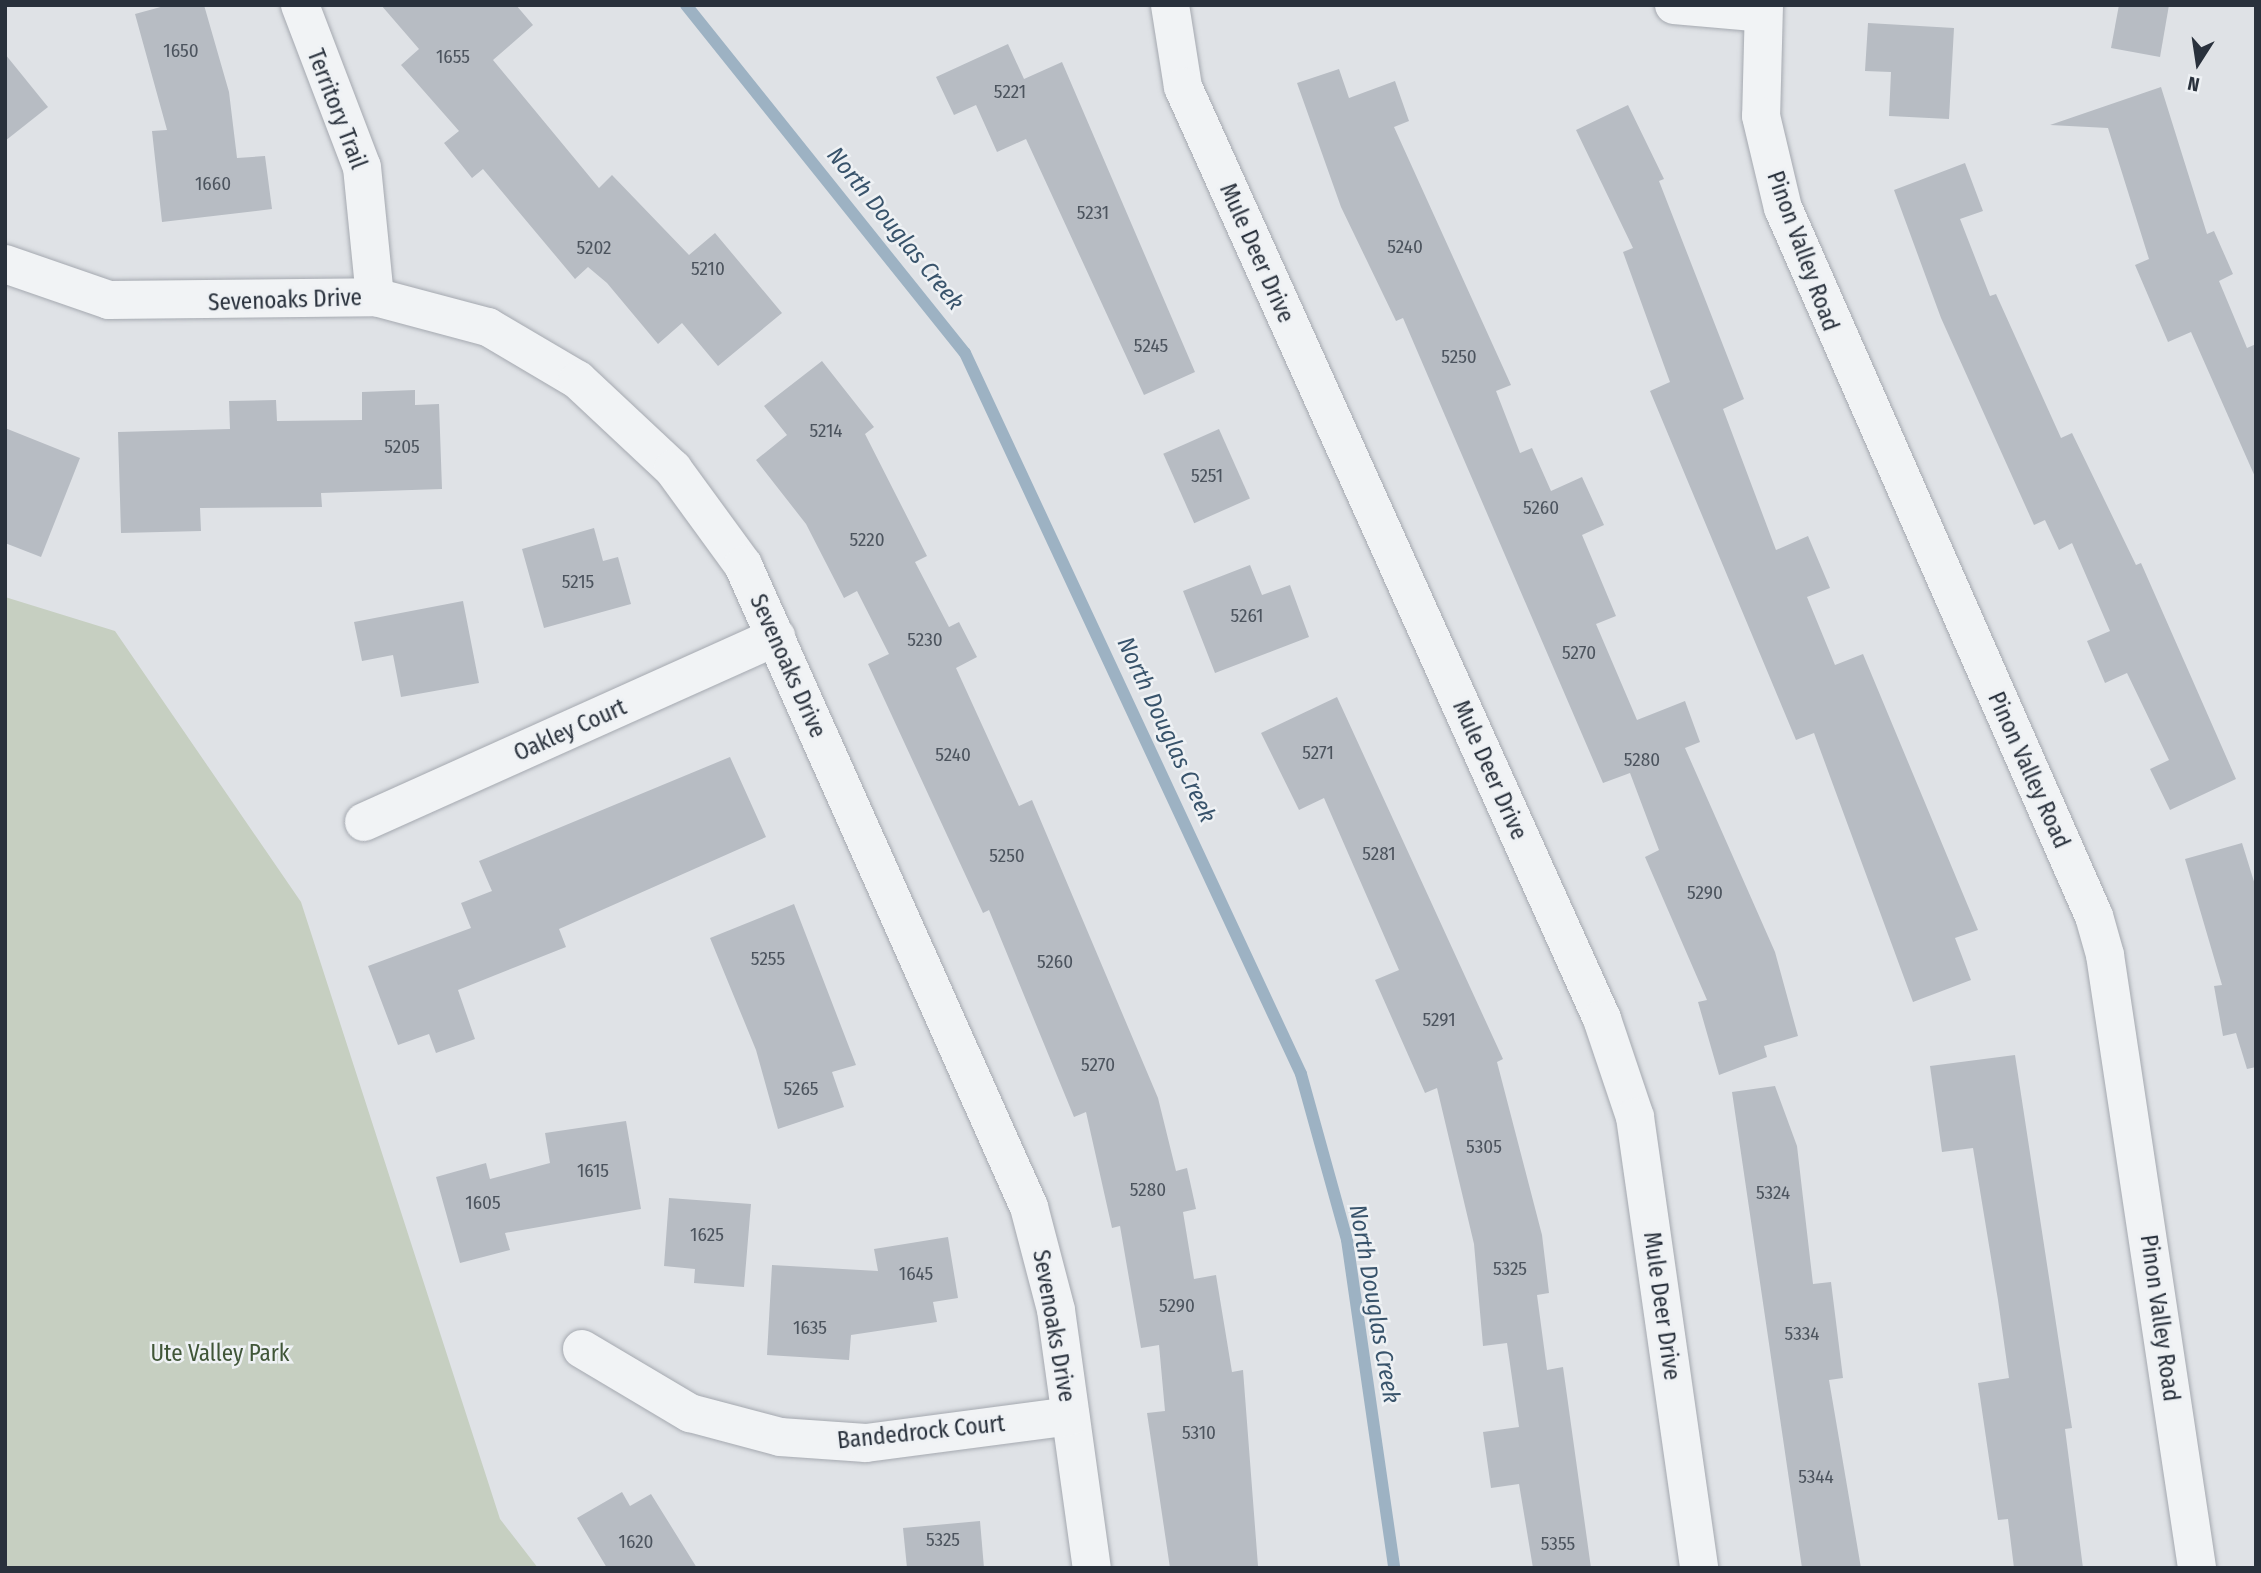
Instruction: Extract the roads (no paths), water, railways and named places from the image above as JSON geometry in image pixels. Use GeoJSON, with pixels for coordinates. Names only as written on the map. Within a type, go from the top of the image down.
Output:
{"type":"FeatureCollection","features":[{"type":"Feature","properties":{"kind":"street","name":"Territory Trail"},"geometry":{"type":"LineString","coordinates":[[300,5],[362,167],[375,297]]}},
{"type":"Feature","properties":{"kind":"street","name":"Mule Deer Drive"},"geometry":{"type":"LineString","coordinates":[[1170,5],[1183,88],[1602,1019],[1635,1117],[1699,1568]]}},
{"type":"Feature","properties":{"kind":"street"},"geometry":{"type":"LineString","coordinates":[[1674,5],[1763,9]]}},
{"type":"Feature","properties":{"kind":"street","name":"Pinon Valley Road"},"geometry":{"type":"LineString","coordinates":[[1763,9],[1761,116],[1783,208],[2094,916],[2105,955],[2197,1568]]}},
{"type":"Feature","properties":{"kind":"street","name":"Sevenoaks Drive"},"geometry":{"type":"LineString","coordinates":[[5,264],[70,290],[146,304],[375,297],[512,338],[625,418],[713,518],[743,565],[1029,1207],[1056,1310],[1092,1568]]}},
{"type":"Feature","properties":{"kind":"street","name":"Oakley Court"},"geometry":{"type":"LineString","coordinates":[[364,822],[776,637]]}},
{"type":"Feature","properties":{"kind":"street","name":"Bandedrock Court"},"geometry":{"type":"LineString","coordinates":[[582,1349],[691,1413],[780,1437],[866,1443],[1070,1416]]}},
{"type":"Feature","properties":{"kind":"waterway","name":"North Douglas Creek"},"geometry":{"type":"LineString","coordinates":[[686,5],[965,353],[1301,1074],[1347,1240],[1394,1568]]}},
{"type":"Feature","properties":{"kind":"park label","name":"Ute Valley Park"},"geometry":{"type":"Point","coordinates":[220,1353]}}]}
